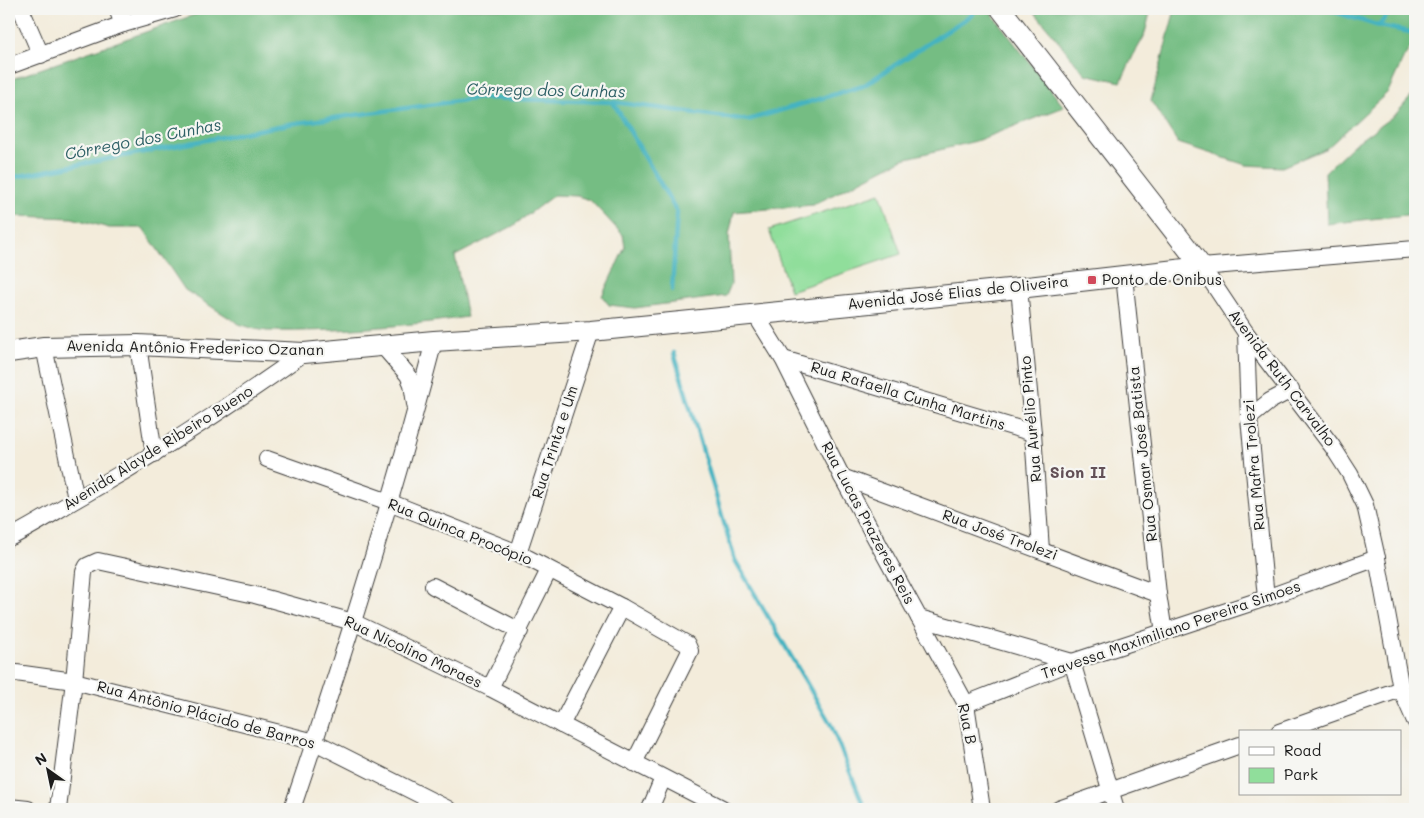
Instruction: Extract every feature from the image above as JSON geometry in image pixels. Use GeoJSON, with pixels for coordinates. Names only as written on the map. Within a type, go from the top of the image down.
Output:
{"type":"FeatureCollection","features":[{"type":"Feature","properties":{"kind":"street"},"geometry":{"type":"LineString","coordinates":[[21,9],[41,55]]}},
{"type":"Feature","properties":{"kind":"street"},"geometry":{"type":"LineString","coordinates":[[116,9],[123,24]]}},
{"type":"Feature","properties":{"kind":"street"},"geometry":{"type":"LineString","coordinates":[[9,66],[123,24],[175,9]]}},
{"type":"Feature","properties":{"kind":"street","name":"Avenida Ruth Carvalho"},"geometry":{"type":"LineString","coordinates":[[1001,9],[1202,267],[1246,333],[1291,390],[1350,474],[1365,505],[1377,558],[1401,689],[1415,721]]}},
{"type":"Feature","properties":{"kind":"street","name":"Avenida José Elias de Oliveira"},"geometry":{"type":"LineString","coordinates":[[591,331],[1019,288],[1202,267],[1415,249]]}},
{"type":"Feature","properties":{"kind":"street","name":"Rua Osmar José Batista"},"geometry":{"type":"LineString","coordinates":[[1124,276],[1158,594],[1164,632]]}},
{"type":"Feature","properties":{"kind":"street","name":"Rua Aurélio Pinto"},"geometry":{"type":"LineString","coordinates":[[1019,288],[1033,433],[1041,550]]}},
{"type":"Feature","properties":{"kind":"street","name":"Rua Lucas Prazeres Reis"},"geometry":{"type":"LineString","coordinates":[[755,314],[783,359],[842,477],[919,618],[1072,662]]}},
{"type":"Feature","properties":{"kind":"street","name":"Avenida Antônio Frederico Ozanan"},"geometry":{"type":"LineString","coordinates":[[9,352],[44,347],[138,345],[304,352],[591,331]]}},
{"type":"Feature","properties":{"kind":"street","name":"Rua Trinta e Um"},"geometry":{"type":"LineString","coordinates":[[518,553],[591,331]]}},
{"type":"Feature","properties":{"kind":"street","name":"Rua Mafra Trolezi"},"geometry":{"type":"LineString","coordinates":[[1246,333],[1249,418],[1266,598]]}},
{"type":"Feature","properties":{"kind":"street"},"geometry":{"type":"LineString","coordinates":[[292,809],[353,622],[416,409],[434,341]]}},
{"type":"Feature","properties":{"kind":"street"},"geometry":{"type":"LineString","coordinates":[[138,345],[154,454]]}},
{"type":"Feature","properties":{"kind":"street"},"geometry":{"type":"LineString","coordinates":[[382,345],[408,376],[412,384],[416,409]]}},
{"type":"Feature","properties":{"kind":"street"},"geometry":{"type":"LineString","coordinates":[[44,347],[76,499]]}},
{"type":"Feature","properties":{"kind":"street","name":"Avenida Alayde Ribeiro Bueno"},"geometry":{"type":"LineString","coordinates":[[9,538],[31,528],[76,499],[154,454],[240,399],[304,352]]}},
{"type":"Feature","properties":{"kind":"street","name":"Rua Rafaella Cunha Martins"},"geometry":{"type":"LineString","coordinates":[[783,359],[1033,433]]}},
{"type":"Feature","properties":{"kind":"street"},"geometry":{"type":"LineString","coordinates":[[1249,418],[1270,401],[1291,390]]}},
{"type":"Feature","properties":{"kind":"street","name":"Rua Quinca Procópio"},"geometry":{"type":"LineString","coordinates":[[266,459],[389,502],[518,553],[622,607],[687,644],[690,651],[634,763]]}},
{"type":"Feature","properties":{"kind":"street","name":"Rua José Trolezi"},"geometry":{"type":"LineString","coordinates":[[842,477],[1158,594]]}},
{"type":"Feature","properties":{"kind":"street","name":"Travessa Maximiliano Pereira Simoes"},"geometry":{"type":"LineString","coordinates":[[966,704],[1072,662],[1266,598],[1377,558]]}},
{"type":"Feature","properties":{"kind":"street","name":"Rua Nicolino Moraes"},"geometry":{"type":"LineString","coordinates":[[74,680],[84,572],[87,566],[98,561],[255,595],[353,622],[490,688],[724,809]]}},
{"type":"Feature","properties":{"kind":"street"},"geometry":{"type":"LineString","coordinates":[[490,688],[550,570]]}},
{"type":"Feature","properties":{"kind":"street"},"geometry":{"type":"LineString","coordinates":[[433,586],[520,631]]}},
{"type":"Feature","properties":{"kind":"street"},"geometry":{"type":"LineString","coordinates":[[561,725],[622,607]]}},
{"type":"Feature","properties":{"kind":"street","name":"Rua B"},"geometry":{"type":"LineString","coordinates":[[919,618],[966,704],[982,809]]}},
{"type":"Feature","properties":{"kind":"street"},"geometry":{"type":"LineString","coordinates":[[1072,662],[1109,791],[1116,809]]}},
{"type":"Feature","properties":{"kind":"street","name":"Rua Antônio Plácido de Barros"},"geometry":{"type":"LineString","coordinates":[[9,672],[74,680],[315,742],[448,809]]}},
{"type":"Feature","properties":{"kind":"street"},"geometry":{"type":"LineString","coordinates":[[58,809],[74,680]]}},
{"type":"Feature","properties":{"kind":"street"},"geometry":{"type":"LineString","coordinates":[[1285,730],[1401,689]]}},
{"type":"Feature","properties":{"kind":"street"},"geometry":{"type":"LineString","coordinates":[[1059,809],[1239,745]]}},
{"type":"Feature","properties":{"kind":"street"},"geometry":{"type":"LineString","coordinates":[[650,809],[663,778]]}},
{"type":"Feature","properties":{"kind":"street"},"geometry":{"type":"LineString","coordinates":[[9,807],[28,809]]}},
{"type":"Feature","properties":{"kind":"green space"},"geometry":{"type":"Polygon","coordinates":[[[211,9],[988,9],[1064,107],[976,141],[903,159],[813,205],[734,212],[729,235],[731,284],[726,296],[635,308],[609,305],[602,296],[625,247],[623,235],[590,200],[577,196],[554,195],[513,226],[455,256],[467,317],[367,328],[267,331],[239,324],[185,290],[143,228],[109,228],[72,218],[19,216],[9,218],[9,80],[211,9]]]}},
{"type":"Feature","properties":{"kind":"green space"},"geometry":{"type":"Polygon","coordinates":[[[1032,9],[1151,9],[1144,37],[1121,82],[1085,74],[1032,9]]]}},
{"type":"Feature","properties":{"kind":"green space"},"geometry":{"type":"Polygon","coordinates":[[[1175,9],[1415,9],[1415,41],[1404,57],[1388,92],[1327,148],[1282,167],[1246,165],[1178,143],[1151,101],[1175,9]]]}},
{"type":"Feature","properties":{"kind":"green space"},"geometry":{"type":"Polygon","coordinates":[[[1415,92],[1415,214],[1327,224],[1325,172],[1353,145],[1396,114],[1415,92]]]}},
{"type":"Feature","properties":{"kind":"green space"},"geometry":{"type":"Polygon","coordinates":[[[880,193],[901,254],[790,291],[769,230],[880,193]]]}},
{"type":"Feature","properties":{"kind":"waterway","name":"Córrego dos Cunhas"},"geometry":{"type":"LineString","coordinates":[[1326,9],[1379,26],[1415,33]]}},
{"type":"Feature","properties":{"kind":"waterway"},"geometry":{"type":"LineString","coordinates":[[1379,26],[1391,9]]}},
{"type":"Feature","properties":{"kind":"waterway","name":"Córrego dos Cunhas"},"geometry":{"type":"LineString","coordinates":[[9,178],[289,124],[480,98],[613,102],[748,120],[863,86],[973,14]]}},
{"type":"Feature","properties":{"kind":"waterway"},"geometry":{"type":"LineString","coordinates":[[613,102],[677,212],[672,290]]}},
{"type":"Feature","properties":{"kind":"waterway"},"geometry":{"type":"LineString","coordinates":[[674,353],[735,560],[831,725],[865,809]]}},
{"type":"Feature","properties":{"kind":"place","name":"Ponto de Onibus"},"geometry":{"type":"Point","coordinates":[1092,280]}},
{"type":"Feature","properties":{"kind":"district","name":"Sion II"},"geometry":{"type":"Point","coordinates":[1078,472]}}]}
